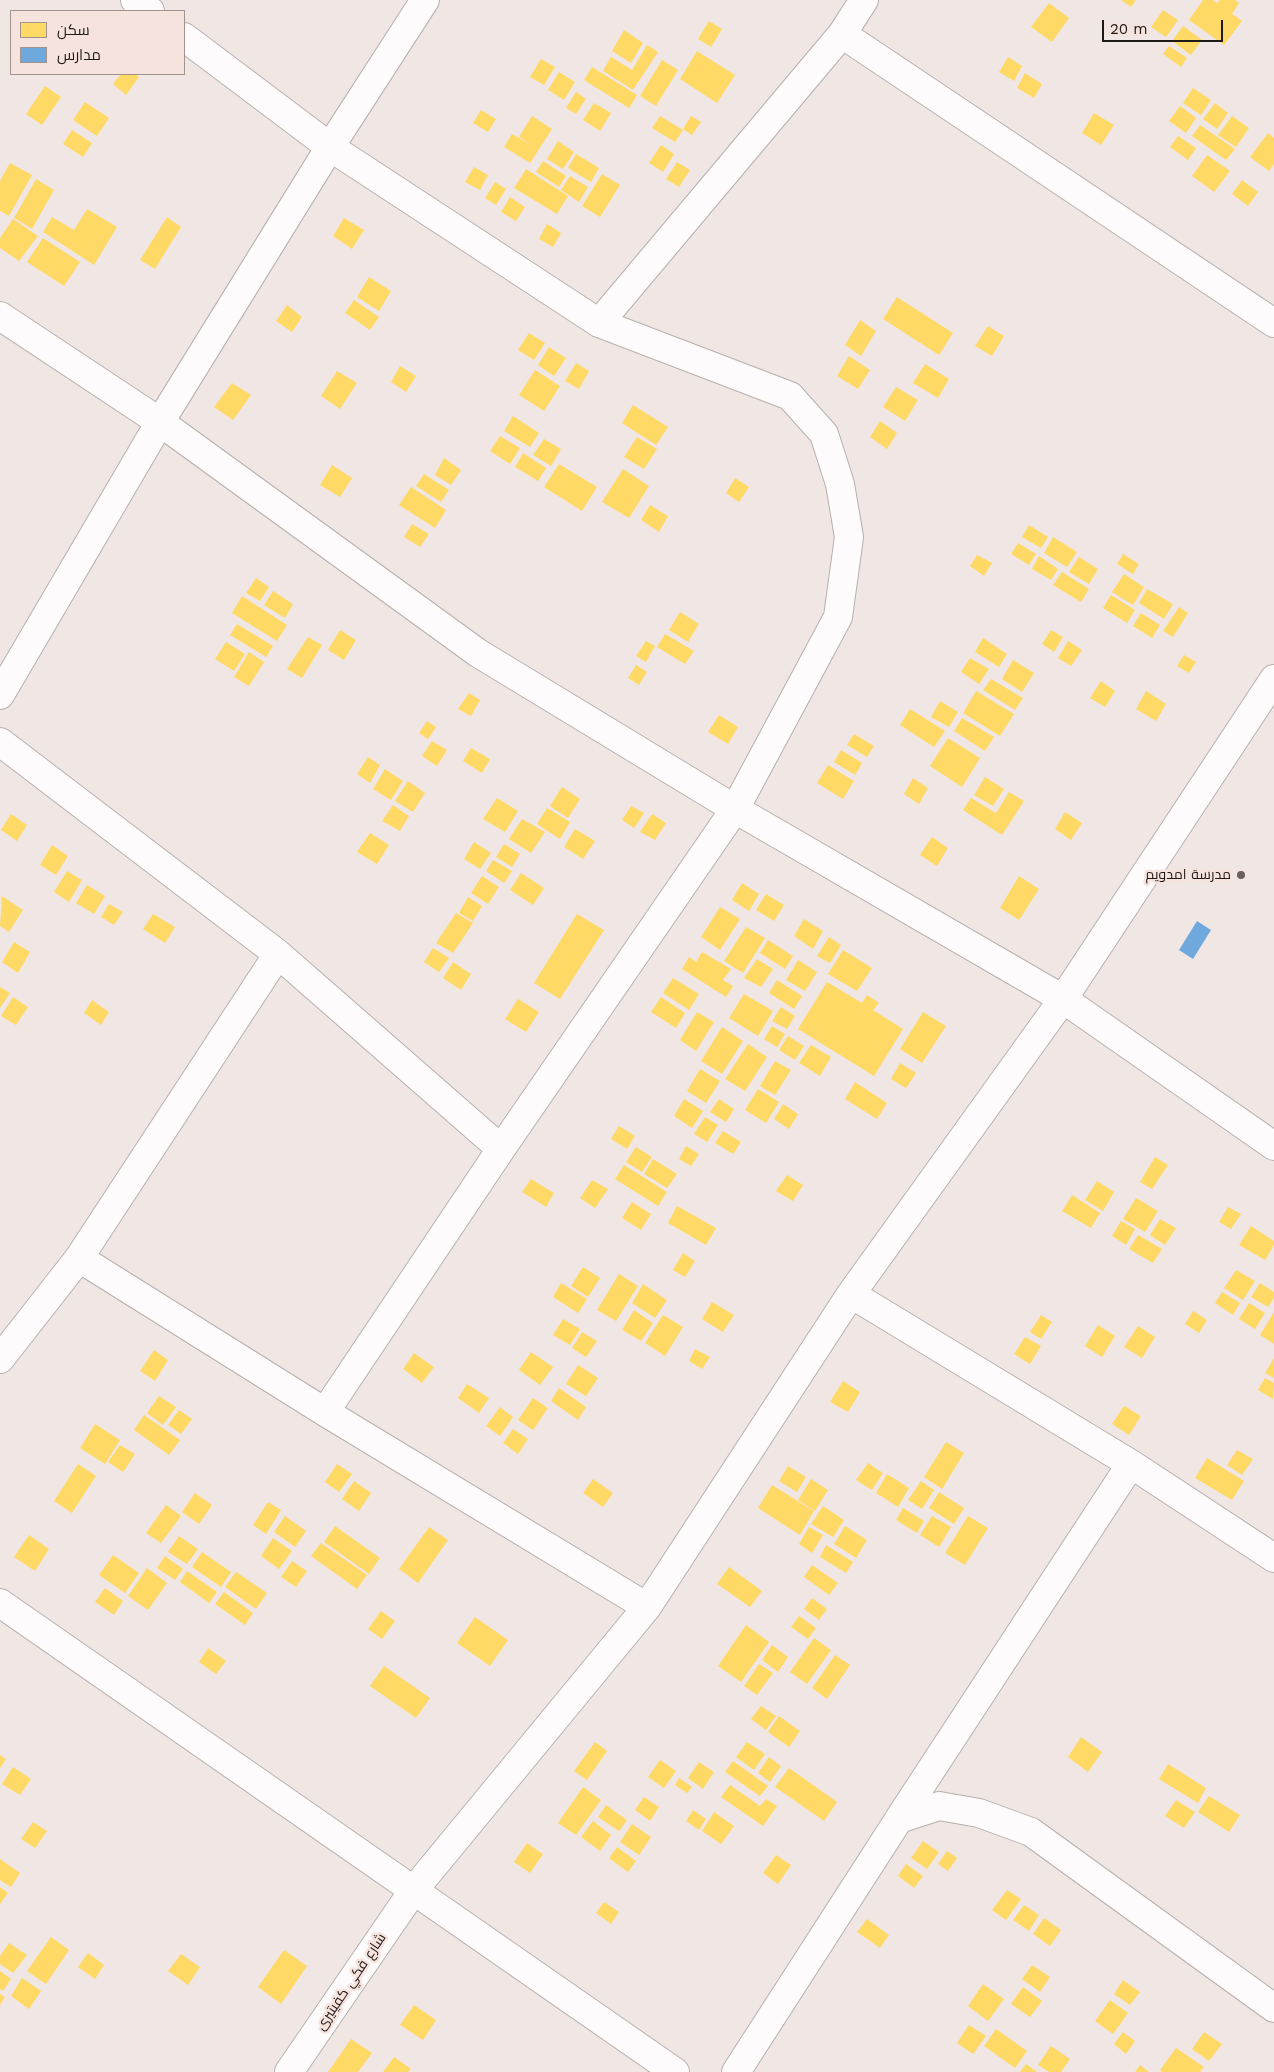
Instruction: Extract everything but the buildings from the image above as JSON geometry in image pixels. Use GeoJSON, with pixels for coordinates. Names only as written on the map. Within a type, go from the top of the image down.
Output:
{"type":"FeatureCollection","features":[{"type":"Feature","properties":{"kind":"street"},"geometry":{"type":"LineString","coordinates":[[135,0],[149,10]]}},
{"type":"Feature","properties":{"kind":"street"},"geometry":{"type":"LineString","coordinates":[[0,695],[160,422],[330,147],[426,0]]}},
{"type":"Feature","properties":{"kind":"street"},"geometry":{"type":"LineString","coordinates":[[599,323],[842,34],[864,0]]}},
{"type":"Feature","properties":{"kind":"street"},"geometry":{"type":"LineString","coordinates":[[842,34],[1274,322]]}},
{"type":"Feature","properties":{"kind":"street"},"geometry":{"type":"LineString","coordinates":[[185,38],[330,147],[599,323],[790,396],[824,434],[840,484],[849,537],[838,616],[735,809],[501,1149],[325,1412]]}},
{"type":"Feature","properties":{"kind":"street"},"geometry":{"type":"LineString","coordinates":[[0,316],[160,422],[478,653],[735,809],[1063,999],[1274,1146]]}},
{"type":"Feature","properties":{"kind":"street","name":"شارع فكي كفيتيرى"},"geometry":{"type":"LineString","coordinates":[[289,2072],[413,1892],[648,1607],[851,1294],[1063,999],[1274,679]]}},
{"type":"Feature","properties":{"kind":"street"},"geometry":{"type":"LineString","coordinates":[[0,742],[278,954],[501,1149]]}},
{"type":"Feature","properties":{"kind":"street"},"geometry":{"type":"LineString","coordinates":[[0,1359],[79,1258],[278,954]]}},
{"type":"Feature","properties":{"kind":"street"},"geometry":{"type":"LineString","coordinates":[[79,1258],[325,1412],[648,1607]]}},
{"type":"Feature","properties":{"kind":"street"},"geometry":{"type":"LineString","coordinates":[[851,1294],[1131,1464],[1274,1558]]}},
{"type":"Feature","properties":{"kind":"street"},"geometry":{"type":"LineString","coordinates":[[736,2072],[1131,1464]]}},
{"type":"Feature","properties":{"kind":"street"},"geometry":{"type":"LineString","coordinates":[[0,1603],[413,1892],[675,2072]]}},
{"type":"Feature","properties":{"kind":"street"},"geometry":{"type":"LineString","coordinates":[[899,1819],[938,1806],[979,1813],[1031,1832],[1274,2008]]}},
{"type":"Feature","properties":{"kind":"place","name":"مدرسة امدويم"},"geometry":{"type":"Point","coordinates":[1241,875]}}]}
